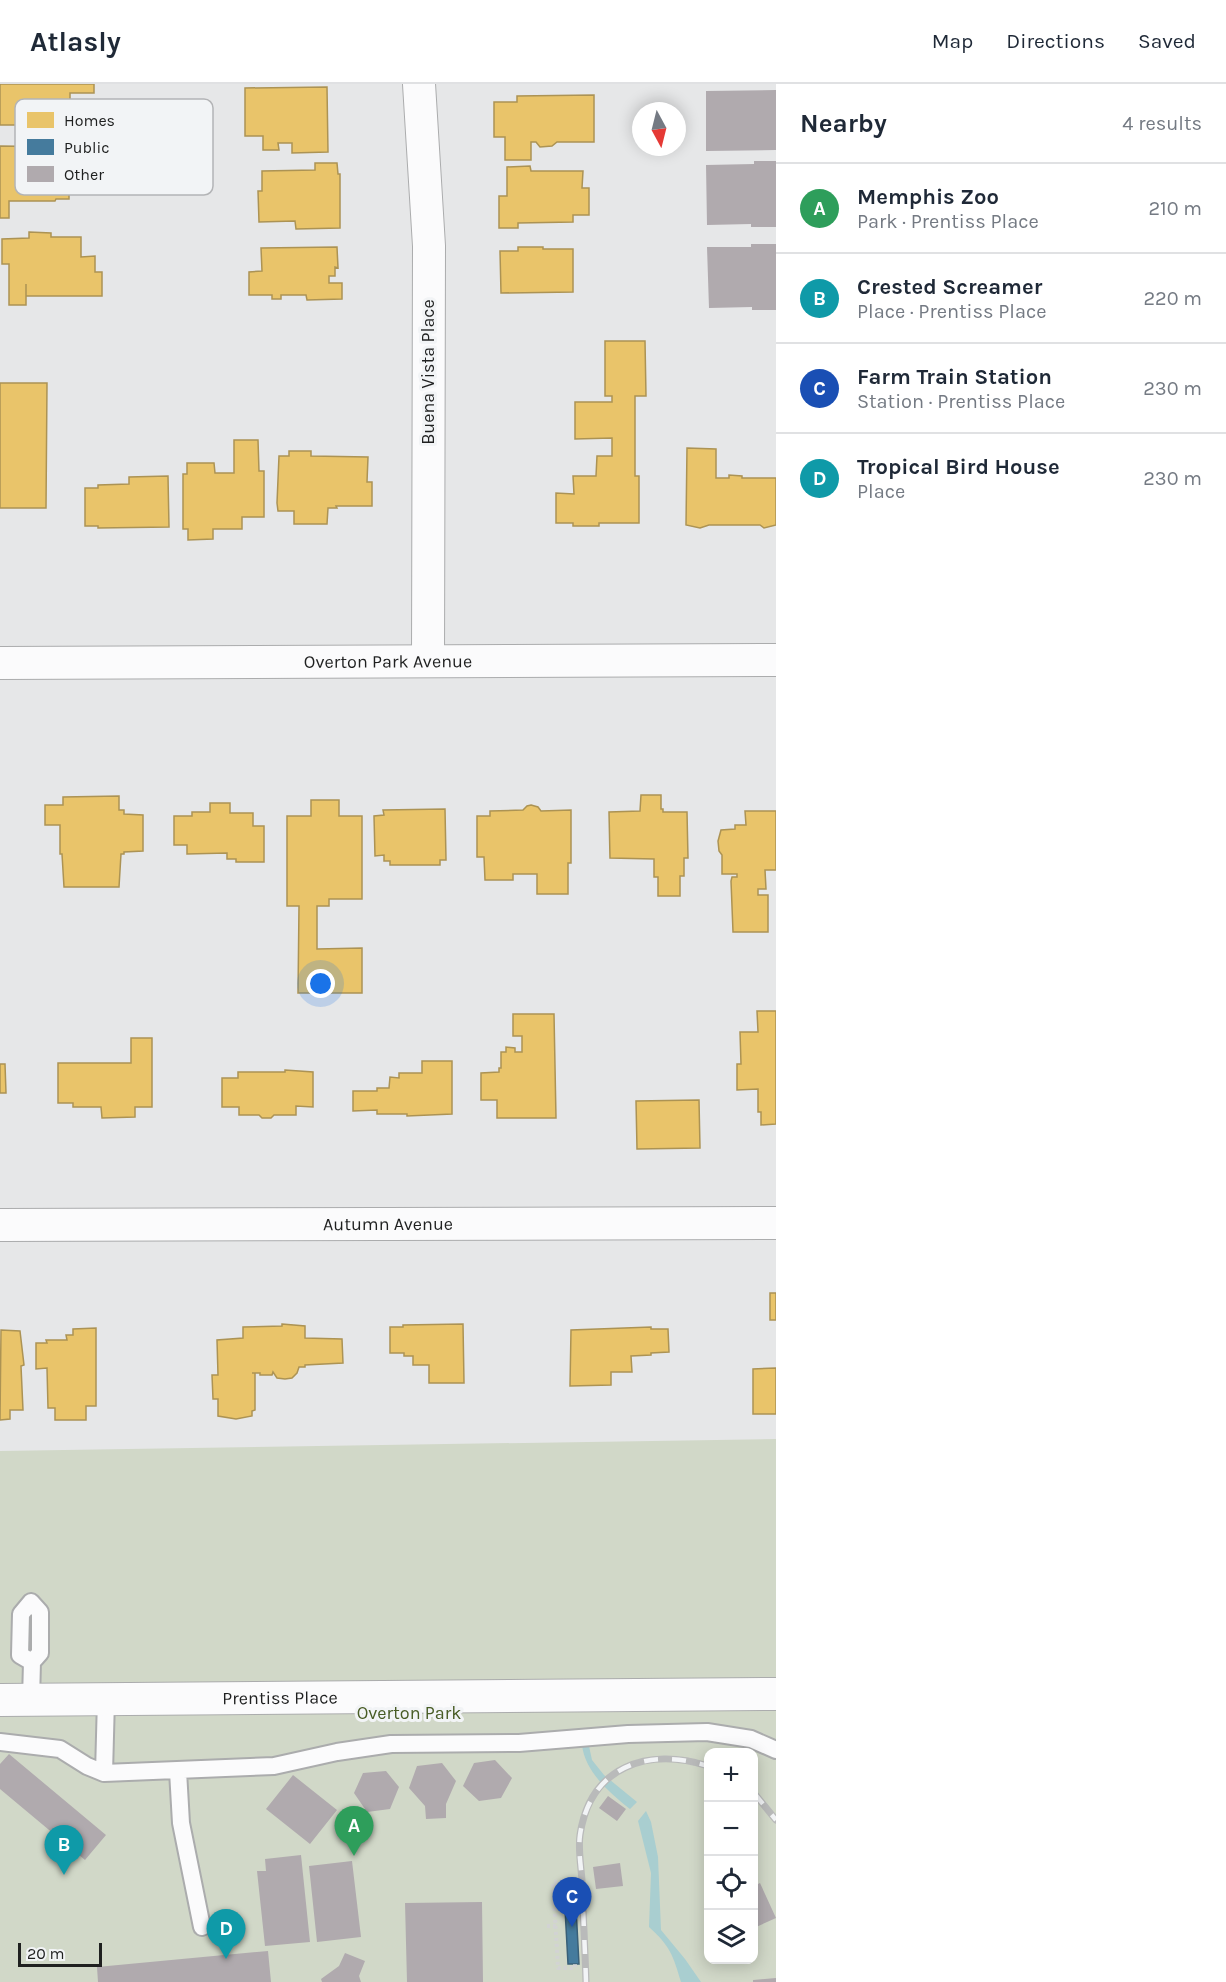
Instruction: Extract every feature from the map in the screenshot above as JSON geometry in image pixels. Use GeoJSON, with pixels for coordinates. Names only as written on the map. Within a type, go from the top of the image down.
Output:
{"type":"FeatureCollection","features":[{"type":"Feature","properties":{"kind":"street","name":"Buena Vista Place"},"geometry":{"type":"LineString","coordinates":[[419,84],[429,246],[428,661]]}},
{"type":"Feature","properties":{"kind":"street","name":"Overton Park Avenue"},"geometry":{"type":"LineString","coordinates":[[0,663],[776,660]]}},
{"type":"Feature","properties":{"kind":"street","name":"Autumn Avenue"},"geometry":{"type":"LineString","coordinates":[[0,1226],[776,1223]]}},
{"type":"Feature","properties":{"kind":"street","name":"Prentiss Place"},"geometry":{"type":"LineString","coordinates":[[0,1700],[776,1694]]}},
{"type":"Feature","properties":{"kind":"lane"},"geometry":{"type":"LineString","coordinates":[[31,1700],[32,1662]]}},
{"type":"Feature","properties":{"kind":"lane"},"geometry":{"type":"LineString","coordinates":[[104,1773],[106,1699]]}},
{"type":"Feature","properties":{"kind":"lane"},"geometry":{"type":"LineString","coordinates":[[0,1742],[60,1749],[87,1766],[104,1773],[274,1766],[337,1752],[391,1744],[519,1743],[628,1734],[707,1732],[751,1739],[776,1750]]}},
{"type":"Feature","properties":{"kind":"lane"},"geometry":{"type":"LineString","coordinates":[[178,1771],[181,1823],[202,1927]]}},
{"type":"Feature","properties":{"kind":"path"},"geometry":{"type":"LineString","coordinates":[[572,1890],[572,1880],[553,1882],[558,1968],[575,1968],[575,1964]]}},
{"type":"Feature","properties":{"kind":"path"},"geometry":{"type":"LineString","coordinates":[[547,1926],[556,1926]]}},
{"type":"Feature","properties":{"kind":"green space","name":"Overton Park"},"geometry":{"type":"Polygon","coordinates":[[[776,1439],[776,1982],[0,1982],[0,1451],[776,1439]]]}},
{"type":"Feature","properties":{"kind":"water"},"geometry":{"type":"Polygon","coordinates":[[[582,1745],[589,1746],[592,1760],[604,1775],[637,1802],[630,1809],[593,1773],[582,1745]]]}},
{"type":"Feature","properties":{"kind":"water"},"geometry":{"type":"Polygon","coordinates":[[[646,1811],[651,1822],[658,1857],[661,1930],[701,1982],[681,1982],[670,1951],[649,1927],[651,1873],[638,1821],[646,1811]]]}},
{"type":"Feature","properties":{"kind":"building: Homes"},"geometry":{"type":"Polygon","coordinates":[[[0,84],[94,84],[94,93],[70,93],[70,99],[15,99],[15,125],[0,125],[0,84]]]}},
{"type":"Feature","properties":{"kind":"building: Homes"},"geometry":{"type":"Polygon","coordinates":[[[327,87],[328,152],[292,153],[292,143],[278,143],[279,150],[263,150],[263,136],[245,136],[245,88],[327,87]]]}},
{"type":"Feature","properties":{"kind":"building: Homes"},"geometry":{"type":"Polygon","coordinates":[[[594,95],[594,142],[557,142],[552,146],[540,147],[536,142],[531,142],[531,160],[505,160],[505,137],[494,137],[494,102],[517,102],[517,96],[594,95]]]}},
{"type":"Feature","properties":{"kind":"building: Homes"},"geometry":{"type":"Polygon","coordinates":[[[0,146],[15,146],[15,195],[69,195],[69,199],[9,201],[9,218],[0,218],[0,146]]]}},
{"type":"Feature","properties":{"kind":"building: Homes"},"geometry":{"type":"Polygon","coordinates":[[[315,163],[337,163],[338,174],[340,174],[340,228],[296,229],[295,221],[259,222],[258,191],[262,191],[262,171],[315,170],[315,163]]]}},
{"type":"Feature","properties":{"kind":"building: Homes"},"geometry":{"type":"Polygon","coordinates":[[[530,166],[531,171],[583,171],[582,188],[589,188],[589,215],[573,215],[573,222],[518,223],[518,228],[499,228],[499,196],[507,196],[507,167],[530,166]]]}},
{"type":"Feature","properties":{"kind":"building: Homes"},"geometry":{"type":"Polygon","coordinates":[[[29,232],[51,233],[51,237],[81,237],[81,257],[95,256],[95,272],[102,272],[102,296],[26,296],[26,305],[9,305],[9,264],[2,264],[2,239],[29,238],[29,232]]]}},
{"type":"Feature","properties":{"kind":"building: Homes"},"geometry":{"type":"Polygon","coordinates":[[[337,247],[338,268],[335,267],[335,276],[329,276],[329,283],[342,283],[342,299],[307,300],[306,295],[281,295],[281,299],[272,299],[272,295],[249,295],[249,272],[262,271],[261,248],[337,247]]]}},
{"type":"Feature","properties":{"kind":"building: Homes"},"geometry":{"type":"Polygon","coordinates":[[[518,247],[573,249],[573,292],[501,293],[500,251],[518,251],[518,247]]]}},
{"type":"Feature","properties":{"kind":"building: Homes"},"geometry":{"type":"Polygon","coordinates":[[[605,341],[645,341],[646,396],[635,396],[635,476],[639,476],[639,523],[599,523],[599,526],[573,526],[573,523],[556,523],[556,493],[574,494],[573,476],[596,476],[597,456],[612,456],[612,438],[575,439],[575,402],[612,402],[612,396],[605,396],[605,341]]]}},
{"type":"Feature","properties":{"kind":"building: Homes"},"geometry":{"type":"Polygon","coordinates":[[[0,383],[47,383],[46,508],[0,508],[0,383]]]}},
{"type":"Feature","properties":{"kind":"building: Homes"},"geometry":{"type":"Polygon","coordinates":[[[234,440],[258,440],[259,471],[264,471],[264,517],[242,517],[242,529],[213,529],[213,539],[188,540],[188,529],[183,529],[183,474],[187,474],[187,463],[214,463],[215,473],[234,473],[234,440]]]}},
{"type":"Feature","properties":{"kind":"building: Homes"},"geometry":{"type":"Polygon","coordinates":[[[687,448],[716,449],[716,478],[729,478],[729,475],[742,476],[742,478],[776,478],[776,525],[764,528],[760,525],[709,525],[700,528],[686,525],[687,448]]]}},
{"type":"Feature","properties":{"kind":"building: Homes"},"geometry":{"type":"Polygon","coordinates":[[[289,451],[311,451],[311,456],[368,457],[367,482],[372,482],[372,506],[336,506],[337,508],[328,508],[327,524],[294,524],[294,511],[278,511],[277,503],[279,456],[289,456],[289,451]]]}},
{"type":"Feature","properties":{"kind":"building: Homes"},"geometry":{"type":"Polygon","coordinates":[[[168,476],[169,527],[98,528],[98,526],[85,526],[85,488],[98,488],[98,485],[129,484],[129,477],[168,476]]]}},
{"type":"Feature","properties":{"kind":"building: Homes"},"geometry":{"type":"Polygon","coordinates":[[[641,795],[661,795],[663,812],[687,812],[688,858],[684,858],[684,876],[680,876],[680,896],[658,896],[658,877],[654,877],[654,859],[610,858],[609,812],[640,811],[641,795]]]}},
{"type":"Feature","properties":{"kind":"building: Homes"},"geometry":{"type":"Polygon","coordinates":[[[119,796],[119,810],[124,810],[124,814],[143,815],[143,851],[121,854],[119,887],[64,887],[62,854],[60,854],[60,825],[45,825],[45,805],[63,805],[63,797],[119,796]]]}},
{"type":"Feature","properties":{"kind":"building: Homes"},"geometry":{"type":"Polygon","coordinates":[[[311,800],[339,800],[339,816],[362,816],[362,899],[329,899],[329,906],[317,906],[317,949],[362,948],[362,993],[298,993],[299,906],[287,906],[287,816],[311,816],[311,800]]]}},
{"type":"Feature","properties":{"kind":"building: Homes"},"geometry":{"type":"Polygon","coordinates":[[[210,803],[230,803],[230,813],[253,813],[253,826],[264,826],[264,862],[236,862],[236,859],[227,859],[227,853],[187,854],[187,845],[174,845],[174,816],[192,816],[192,812],[210,812],[210,803]]]}},
{"type":"Feature","properties":{"kind":"building: Homes"},"geometry":{"type":"Polygon","coordinates":[[[531,805],[538,807],[541,811],[571,810],[571,863],[568,863],[568,894],[537,894],[537,874],[513,874],[513,880],[485,880],[484,857],[477,857],[477,816],[490,816],[490,811],[523,810],[531,805]]]}},
{"type":"Feature","properties":{"kind":"building: Homes"},"geometry":{"type":"Polygon","coordinates":[[[445,809],[446,860],[440,860],[440,865],[390,865],[390,861],[384,861],[384,855],[375,856],[374,816],[384,815],[383,810],[445,809]]]}},
{"type":"Feature","properties":{"kind":"building: Homes"},"geometry":{"type":"Polygon","coordinates":[[[745,811],[776,811],[776,870],[765,870],[766,889],[758,889],[758,895],[768,895],[768,932],[733,932],[731,881],[732,877],[737,877],[737,874],[722,874],[722,855],[718,841],[721,830],[735,829],[735,825],[746,825],[745,811]]]}},
{"type":"Feature","properties":{"kind":"building: Homes"},"geometry":{"type":"Polygon","coordinates":[[[757,1011],[776,1011],[776,1124],[761,1125],[761,1112],[758,1112],[758,1089],[737,1090],[737,1064],[741,1064],[740,1032],[758,1032],[757,1011]]]}},
{"type":"Feature","properties":{"kind":"building: Homes"},"geometry":{"type":"Polygon","coordinates":[[[513,1014],[554,1014],[556,1118],[497,1118],[497,1100],[481,1100],[481,1073],[499,1072],[501,1052],[506,1052],[506,1047],[515,1048],[515,1052],[522,1052],[522,1036],[513,1036],[513,1014]]]}},
{"type":"Feature","properties":{"kind":"building: Homes"},"geometry":{"type":"Polygon","coordinates":[[[131,1038],[152,1038],[152,1107],[135,1107],[135,1117],[102,1118],[101,1107],[73,1107],[73,1103],[58,1103],[58,1063],[131,1063],[131,1038]]]}},
{"type":"Feature","properties":{"kind":"building: Homes"},"geometry":{"type":"Polygon","coordinates":[[[422,1061],[452,1061],[452,1114],[407,1116],[407,1114],[377,1114],[377,1110],[353,1111],[353,1091],[377,1091],[377,1088],[389,1088],[390,1077],[399,1078],[399,1073],[422,1073],[422,1061]]]}},
{"type":"Feature","properties":{"kind":"building: Homes"},"geometry":{"type":"Polygon","coordinates":[[[0,1064],[5,1064],[6,1093],[0,1093],[0,1064]]]}},
{"type":"Feature","properties":{"kind":"building: Homes"},"geometry":{"type":"Polygon","coordinates":[[[285,1070],[313,1072],[313,1107],[296,1106],[296,1115],[274,1115],[271,1118],[262,1118],[259,1115],[239,1115],[239,1107],[222,1107],[222,1078],[238,1078],[238,1072],[285,1072],[285,1070]]]}},
{"type":"Feature","properties":{"kind":"building: Homes"},"geometry":{"type":"Polygon","coordinates":[[[699,1100],[700,1148],[637,1149],[636,1101],[699,1100]]]}},
{"type":"Feature","properties":{"kind":"building: Homes"},"geometry":{"type":"Polygon","coordinates":[[[770,1293],[776,1293],[776,1320],[770,1320],[770,1293]]]}},
{"type":"Feature","properties":{"kind":"building: Homes"},"geometry":{"type":"Polygon","coordinates":[[[282,1324],[305,1326],[305,1338],[342,1339],[343,1363],[305,1365],[305,1367],[299,1367],[292,1378],[285,1379],[277,1378],[273,1372],[272,1375],[255,1373],[255,1410],[252,1411],[252,1416],[236,1419],[218,1416],[218,1399],[213,1399],[212,1375],[218,1375],[217,1340],[243,1338],[243,1327],[282,1326],[282,1324]]]}},
{"type":"Feature","properties":{"kind":"building: Homes"},"geometry":{"type":"Polygon","coordinates":[[[463,1324],[464,1383],[429,1383],[429,1365],[413,1365],[413,1356],[404,1356],[404,1353],[390,1353],[390,1327],[463,1324]]]}},
{"type":"Feature","properties":{"kind":"building: Homes"},"geometry":{"type":"Polygon","coordinates":[[[651,1327],[651,1329],[668,1329],[669,1352],[631,1356],[632,1372],[611,1372],[611,1385],[570,1386],[571,1330],[651,1327]]]}},
{"type":"Feature","properties":{"kind":"building: Homes"},"geometry":{"type":"Polygon","coordinates":[[[96,1328],[96,1406],[86,1406],[86,1420],[55,1420],[55,1408],[48,1408],[47,1368],[36,1369],[36,1343],[47,1343],[46,1340],[67,1340],[66,1335],[73,1335],[73,1329],[96,1328]]]}},
{"type":"Feature","properties":{"kind":"building: Homes"},"geometry":{"type":"Polygon","coordinates":[[[1,1330],[20,1331],[24,1365],[21,1366],[23,1410],[10,1410],[10,1419],[0,1420],[1,1330]]]}},
{"type":"Feature","properties":{"kind":"building: Homes"},"geometry":{"type":"Polygon","coordinates":[[[776,1368],[776,1414],[753,1414],[753,1369],[776,1368]]]}},
{"type":"Feature","properties":{"kind":"building: Public"},"geometry":{"type":"Polygon","coordinates":[[[575,1889],[579,1964],[568,1964],[564,1890],[575,1889]]]}},
{"type":"Feature","properties":{"kind":"building: Other"},"geometry":{"type":"Polygon","coordinates":[[[776,90],[776,150],[706,151],[706,91],[776,90]]]}},
{"type":"Feature","properties":{"kind":"building: Other"},"geometry":{"type":"Polygon","coordinates":[[[754,161],[776,161],[776,227],[751,227],[751,224],[707,225],[706,165],[754,164],[754,161]]]}},
{"type":"Feature","properties":{"kind":"building: Other"},"geometry":{"type":"Polygon","coordinates":[[[751,244],[776,244],[776,310],[752,310],[752,307],[709,308],[707,247],[751,247],[751,244]]]}},
{"type":"Feature","properties":{"kind":"building: Other"},"geometry":{"type":"Polygon","coordinates":[[[9,1754],[106,1835],[85,1860],[0,1789],[0,1764],[9,1754]]]}},
{"type":"Feature","properties":{"kind":"building: Other"},"geometry":{"type":"Polygon","coordinates":[[[495,1760],[512,1778],[501,1798],[479,1801],[463,1786],[474,1763],[495,1760]]]}},
{"type":"Feature","properties":{"kind":"building: Other"},"geometry":{"type":"Polygon","coordinates":[[[442,1763],[456,1781],[446,1804],[446,1818],[426,1819],[425,1806],[409,1788],[417,1766],[442,1763]]]}},
{"type":"Feature","properties":{"kind":"building: Other"},"geometry":{"type":"Polygon","coordinates":[[[386,1771],[399,1787],[390,1809],[367,1812],[354,1793],[363,1773],[386,1771]]]}},
{"type":"Feature","properties":{"kind":"building: Other"},"geometry":{"type":"Polygon","coordinates":[[[293,1775],[337,1810],[310,1844],[266,1809],[293,1775]]]}},
{"type":"Feature","properties":{"kind":"building: Other"},"geometry":{"type":"Polygon","coordinates":[[[608,1796],[626,1809],[617,1821],[599,1808],[608,1796]]]}},
{"type":"Feature","properties":{"kind":"building: Other"},"geometry":{"type":"Polygon","coordinates":[[[301,1855],[310,1942],[265,1946],[257,1871],[266,1871],[265,1859],[301,1855]]]}},
{"type":"Feature","properties":{"kind":"building: Other"},"geometry":{"type":"Polygon","coordinates":[[[352,1861],[361,1937],[317,1942],[309,1866],[352,1861]]]}},
{"type":"Feature","properties":{"kind":"building: Other"},"geometry":{"type":"Polygon","coordinates":[[[620,1863],[623,1886],[596,1889],[593,1867],[620,1863]]]}},
{"type":"Feature","properties":{"kind":"building: Other"},"geometry":{"type":"Polygon","coordinates":[[[760,1883],[776,1918],[758,1926],[758,1910],[758,1884],[760,1883]]]}},
{"type":"Feature","properties":{"kind":"building: Other"},"geometry":{"type":"Polygon","coordinates":[[[482,1902],[483,1982],[407,1982],[405,1903],[482,1902]]]}},
{"type":"Feature","properties":{"kind":"building: Other"},"geometry":{"type":"Polygon","coordinates":[[[268,1951],[271,1982],[98,1982],[97,1967],[268,1951]]]}},
{"type":"Feature","properties":{"kind":"building: Other"},"geometry":{"type":"Polygon","coordinates":[[[345,1953],[365,1961],[359,1976],[361,1982],[322,1982],[321,1979],[339,1966],[345,1953]]]}},
{"type":"Feature","properties":{"kind":"building: Other"},"geometry":{"type":"Polygon","coordinates":[[[776,1978],[776,1982],[753,1982],[753,1980],[776,1978]]]}},
{"type":"Feature","properties":{"kind":"railway"},"geometry":{"type":"LineString","coordinates":[[586,1982],[579,1840],[586,1811],[596,1792],[609,1778],[625,1768],[644,1761],[664,1759],[704,1765]]}},
{"type":"Feature","properties":{"kind":"railway"},"geometry":{"type":"LineString","coordinates":[[758,1798],[776,1820]]}},
{"type":"Feature","properties":{"kind":"place","name":"Memphis Zoo"},"geometry":{"type":"Point","coordinates":[354,1856]}},
{"type":"Feature","properties":{"kind":"place","name":"Crested Screamer"},"geometry":{"type":"Point","coordinates":[64,1875]}},
{"type":"Feature","properties":{"kind":"place","name":"Farm Train Station"},"geometry":{"type":"Point","coordinates":[572,1927]}},
{"type":"Feature","properties":{"kind":"place","name":"Tropical Bird House"},"geometry":{"type":"Point","coordinates":[226,1959]}}]}
